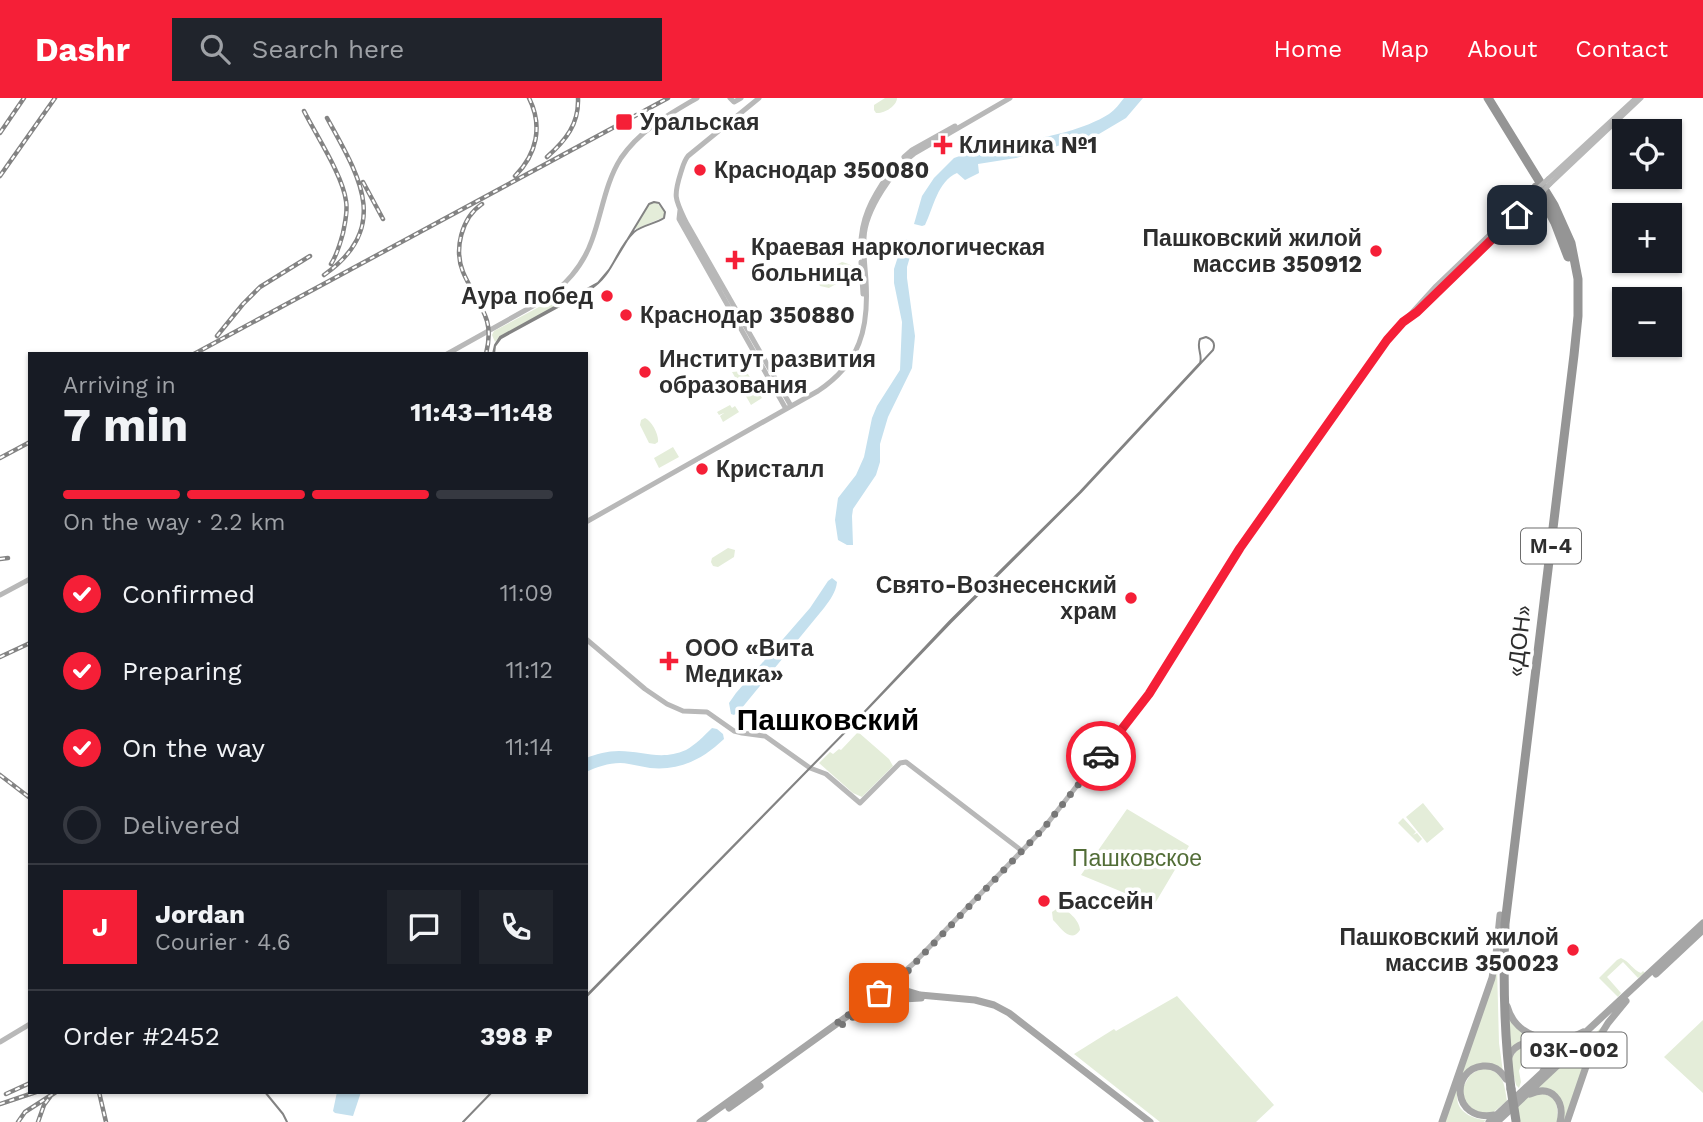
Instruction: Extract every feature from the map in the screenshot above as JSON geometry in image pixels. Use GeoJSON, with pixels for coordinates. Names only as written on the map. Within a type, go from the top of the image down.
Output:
{"type":"FeatureCollection","features":[{"type":"Feature","properties":{"kind":"highway","name":"М-4"},"geometry":{"type":"LineString","coordinates":[[1486,98],[1532,176]]}},
{"type":"Feature","properties":{"kind":"highway","name":"«ДОН»"},"geometry":{"type":"LineString","coordinates":[[1515,1122],[1505,1038],[1503,979],[1507,903],[1578,316],[1578,279],[1571,243],[1554,205],[1532,176]]}},
{"type":"Feature","properties":{"kind":"highway","name":"«ДОН»"},"geometry":{"type":"LineString","coordinates":[[1511,1092],[1506,1079],[1500,1007],[1500,915],[1573,331],[1571,264],[1565,245],[1532,176]]}},
{"type":"Feature","properties":{"kind":"main road"},"geometry":{"type":"LineString","coordinates":[[452,352],[551,297],[566,284],[582,263],[591,245],[610,183],[627,152],[652,126],[698,98]]}},
{"type":"Feature","properties":{"kind":"main road"},"geometry":{"type":"LineString","coordinates":[[730,98],[734,102],[741,98]]}},
{"type":"Feature","properties":{"kind":"main road"},"geometry":{"type":"LineString","coordinates":[[759,98],[688,156],[683,164],[675,196],[680,209],[679,219],[788,406]]}},
{"type":"Feature","properties":{"kind":"main road"},"geometry":{"type":"LineString","coordinates":[[588,519],[830,383],[847,366],[859,345],[865,314],[860,238],[865,216],[886,178],[896,164],[912,150],[1008,98]]}},
{"type":"Feature","properties":{"kind":"main road"},"geometry":{"type":"LineString","coordinates":[[838,1025],[897,992],[906,973],[1043,829],[1149,694],[1240,548],[1387,340],[1438,288],[1635,102]]}},
{"type":"Feature","properties":{"kind":"main road"},"geometry":{"type":"LineString","coordinates":[[0,595],[28,580]]}},
{"type":"Feature","properties":{"kind":"main road"},"geometry":{"type":"LineString","coordinates":[[588,641],[667,704],[683,710],[707,712],[734,731],[765,736],[808,767],[826,774],[860,803],[900,763],[906,762],[1022,851]]}},
{"type":"Feature","properties":{"kind":"main road"},"geometry":{"type":"LineString","coordinates":[[1507,903],[1506,1003],[1508,1011],[1520,1026],[1542,1039],[1566,1039],[1587,1029],[1616,1005]]}},
{"type":"Feature","properties":{"kind":"main road"},"geometry":{"type":"LineString","coordinates":[[1442,1122],[1492,978],[1500,915]]}},
{"type":"Feature","properties":{"kind":"main road","name":"03К-002"},"geometry":{"type":"LineString","coordinates":[[1498,1120],[1626,1001],[1703,923]]}},
{"type":"Feature","properties":{"kind":"main road","name":"03К-002"},"geometry":{"type":"LineString","coordinates":[[1525,1088],[1616,1005],[1703,932]]}},
{"type":"Feature","properties":{"kind":"main road"},"geometry":{"type":"LineString","coordinates":[[709,1122],[881,992],[915,963]]}},
{"type":"Feature","properties":{"kind":"main road"},"geometry":{"type":"LineString","coordinates":[[906,973],[909,988],[920,995]]}},
{"type":"Feature","properties":{"kind":"main road"},"geometry":{"type":"LineString","coordinates":[[881,992],[900,988],[920,995],[983,1002],[1001,1009],[1147,1122]]}},
{"type":"Feature","properties":{"kind":"main road"},"geometry":{"type":"LineString","coordinates":[[884,1000],[937,999],[983,1004],[995,1008],[1147,1122]]}},
{"type":"Feature","properties":{"kind":"main road"},"geometry":{"type":"LineString","coordinates":[[1567,1122],[1592,1049],[1626,1001]]}},
{"type":"Feature","properties":{"kind":"main road"},"geometry":{"type":"LineString","coordinates":[[0,1043],[28,1026]]}},
{"type":"Feature","properties":{"kind":"main road"},"geometry":{"type":"LineString","coordinates":[[1508,1068],[1508,1058],[1513,1050],[1521,1045],[1534,1044],[1543,1049],[1547,1056],[1545,1069],[1538,1078]]}},
{"type":"Feature","properties":{"kind":"main road"},"geometry":{"type":"LineString","coordinates":[[700,1122],[810,1046]]}},
{"type":"Feature","properties":{"kind":"main road"},"geometry":{"type":"LineString","coordinates":[[1506,1079],[1499,1070],[1491,1066],[1479,1066],[1473,1070],[1460,1090],[1464,1110],[1475,1118],[1491,1116],[1525,1088]]}},
{"type":"Feature","properties":{"kind":"main road"},"geometry":{"type":"LineString","coordinates":[[1511,1092],[1525,1088]]}},
{"type":"Feature","properties":{"kind":"main road"},"geometry":{"type":"LineString","coordinates":[[1498,1120],[1530,1094],[1541,1091],[1550,1093],[1559,1101],[1560,1122]]}},
{"type":"Feature","properties":{"kind":"main road","name":"03К-002"},"geometry":{"type":"LineString","coordinates":[[1489,1122],[1511,1092]]}},
{"type":"Feature","properties":{"kind":"green space"},"geometry":{"type":"Polygon","coordinates":[[[885,98],[897,98],[890,109],[876,113],[874,105],[885,98]]]}},
{"type":"Feature","properties":{"kind":"green space"},"geometry":{"type":"Polygon","coordinates":[[[656,202],[664,211],[664,217],[636,229],[649,204],[656,202]]]}},
{"type":"Feature","properties":{"kind":"green space"},"geometry":{"type":"Polygon","coordinates":[[[842,262],[853,268],[852,272],[829,288],[820,286],[817,280],[819,274],[842,262]]]}},
{"type":"Feature","properties":{"kind":"green space"},"geometry":{"type":"Polygon","coordinates":[[[552,300],[556,306],[500,336],[495,342],[492,335],[494,331],[552,300]]]}},
{"type":"Feature","properties":{"kind":"green space"},"geometry":{"type":"Polygon","coordinates":[[[744,371],[762,398],[751,405],[732,372],[744,371]]]}},
{"type":"Feature","properties":{"kind":"green space"},"geometry":{"type":"Polygon","coordinates":[[[730,405],[732,408],[735,406],[739,412],[723,422],[720,416],[724,413],[719,415],[717,412],[730,405]]]}},
{"type":"Feature","properties":{"kind":"green space"},"geometry":{"type":"Polygon","coordinates":[[[645,418],[656,432],[658,442],[655,444],[649,443],[640,425],[645,418]]]}},
{"type":"Feature","properties":{"kind":"green space"},"geometry":{"type":"Polygon","coordinates":[[[673,447],[679,457],[659,468],[654,458],[673,447]]]}},
{"type":"Feature","properties":{"kind":"green space"},"geometry":{"type":"Polygon","coordinates":[[[728,548],[735,550],[734,557],[718,567],[713,566],[712,558],[728,548]]]}},
{"type":"Feature","properties":{"kind":"green space"},"geometry":{"type":"Polygon","coordinates":[[[858,732],[889,759],[893,766],[862,797],[853,793],[819,763],[830,752],[833,754],[841,750],[858,732]]]}},
{"type":"Feature","properties":{"kind":"green space"},"geometry":{"type":"Polygon","coordinates":[[[1423,803],[1444,829],[1427,843],[1406,817],[1423,803]]]}},
{"type":"Feature","properties":{"kind":"green space","name":"Пашковское"},"geometry":{"type":"Polygon","coordinates":[[[1127,809],[1189,846],[1154,905],[1081,875],[1127,809]]]}},
{"type":"Feature","properties":{"kind":"green space"},"geometry":{"type":"Polygon","coordinates":[[[1403,818],[1416,832],[1413,835],[1417,833],[1422,839],[1418,843],[1398,823],[1403,818]]]}},
{"type":"Feature","properties":{"kind":"green space"},"geometry":{"type":"Polygon","coordinates":[[[1058,908],[1065,910],[1075,919],[1080,930],[1077,934],[1066,933],[1053,920],[1052,912],[1058,908]]]}},
{"type":"Feature","properties":{"kind":"green space"},"geometry":{"type":"Polygon","coordinates":[[[1621,958],[1638,972],[1645,973],[1638,978],[1623,962],[1607,977],[1621,993],[1618,997],[1599,978],[1621,958]]]}},
{"type":"Feature","properties":{"kind":"green space"},"geometry":{"type":"Polygon","coordinates":[[[1497,966],[1499,1043],[1503,1072],[1498,1068],[1468,1070],[1459,1088],[1457,1098],[1461,1108],[1475,1118],[1486,1120],[1484,1122],[1444,1122],[1497,966]]]}},
{"type":"Feature","properties":{"kind":"green space"},"geometry":{"type":"Polygon","coordinates":[[[1177,996],[1274,1105],[1256,1122],[1160,1122],[1074,1054],[1114,1029],[1116,1031],[1177,996]]]}},
{"type":"Feature","properties":{"kind":"green space"},"geometry":{"type":"Polygon","coordinates":[[[1507,1011],[1535,1038],[1579,1036],[1547,1065],[1548,1058],[1531,1042],[1508,1053],[1507,1011]]]}},
{"type":"Feature","properties":{"kind":"green space"},"geometry":{"type":"Polygon","coordinates":[[[1703,1020],[1703,1093],[1664,1057],[1703,1020]]]}},
{"type":"Feature","properties":{"kind":"green space"},"geometry":{"type":"Polygon","coordinates":[[[1607,1022],[1595,1040],[1566,1122],[1561,1122],[1560,1100],[1535,1090],[1607,1022]]]}},
{"type":"Feature","properties":{"kind":"green space"},"geometry":{"type":"Polygon","coordinates":[[[1525,1046],[1538,1047],[1546,1059],[1542,1068],[1539,1064],[1540,1058],[1536,1054],[1525,1060],[1519,1071],[1519,1088],[1510,1060],[1518,1049],[1525,1046]]]}},
{"type":"Feature","properties":{"kind":"green space"},"geometry":{"type":"Polygon","coordinates":[[[1483,1067],[1495,1072],[1502,1079],[1507,1101],[1490,1115],[1467,1111],[1462,1089],[1470,1075],[1483,1067]]]}},
{"type":"Feature","properties":{"kind":"green space"},"geometry":{"type":"Polygon","coordinates":[[[1537,1092],[1553,1098],[1558,1122],[1518,1122],[1516,1107],[1537,1092]]]}},
{"type":"Feature","properties":{"kind":"water"},"geometry":{"type":"Polygon","coordinates":[[[1124,98],[1143,98],[1126,118],[1099,134],[1016,158],[978,164],[979,173],[965,180],[957,173],[950,177],[940,189],[925,225],[914,224],[922,196],[934,178],[954,158],[974,149],[1079,128],[1109,114],[1124,98]]]}},
{"type":"Feature","properties":{"kind":"water"},"geometry":{"type":"Polygon","coordinates":[[[907,239],[914,243],[907,267],[915,336],[912,368],[888,417],[880,444],[880,462],[876,475],[853,509],[853,545],[847,545],[838,540],[835,520],[838,498],[856,475],[864,457],[877,406],[900,370],[902,322],[894,269],[903,241],[907,239]]]}},
{"type":"Feature","properties":{"kind":"water"},"geometry":{"type":"Polygon","coordinates":[[[832,578],[837,582],[826,605],[741,709],[734,715],[731,714],[729,703],[736,693],[810,608],[832,578]]]}},
{"type":"Feature","properties":{"kind":"water"},"geometry":{"type":"Polygon","coordinates":[[[712,728],[723,734],[724,739],[699,758],[671,768],[618,763],[588,771],[588,758],[602,753],[628,751],[668,755],[693,746],[712,728]]]}},
{"type":"Feature","properties":{"kind":"water"},"geometry":{"type":"Polygon","coordinates":[[[337,1094],[360,1094],[353,1116],[333,1111],[337,1094]]]}},
{"type":"Feature","properties":{"kind":"tram line"},"geometry":{"type":"LineString","coordinates":[[659,203],[665,212],[664,218],[634,232],[627,240],[649,204],[659,203]]}},
{"type":"Feature","properties":{"kind":"tram line"},"geometry":{"type":"LineString","coordinates":[[615,260],[627,240]]}},
{"type":"Feature","properties":{"kind":"tram line"},"geometry":{"type":"LineString","coordinates":[[615,260],[627,240]]}},
{"type":"Feature","properties":{"kind":"tram line"},"geometry":{"type":"LineString","coordinates":[[609,270],[615,260]]}},
{"type":"Feature","properties":{"kind":"tram line"},"geometry":{"type":"LineString","coordinates":[[609,270],[615,260]]}},
{"type":"Feature","properties":{"kind":"tram line"},"geometry":{"type":"LineString","coordinates":[[598,283],[609,270]]}},
{"type":"Feature","properties":{"kind":"tram line"},"geometry":{"type":"LineString","coordinates":[[598,283],[609,270]]}},
{"type":"Feature","properties":{"kind":"tram line"},"geometry":{"type":"LineString","coordinates":[[493,352],[500,337],[598,283]]}},
{"type":"Feature","properties":{"kind":"tram line"},"geometry":{"type":"LineString","coordinates":[[494,352],[501,338],[598,283]]}},
{"type":"Feature","properties":{"kind":"tram line"},"geometry":{"type":"LineString","coordinates":[[1206,337],[1212,340],[1213,350],[1081,492],[854,723],[950,621],[1080,492],[1200,363],[1200,339],[1206,337]]}},
{"type":"Feature","properties":{"kind":"tram line"},"geometry":{"type":"LineString","coordinates":[[588,994],[854,723]]}},
{"type":"Feature","properties":{"kind":"tram line"},"geometry":{"type":"LineString","coordinates":[[588,995],[854,723]]}},
{"type":"Feature","properties":{"kind":"tram line"},"geometry":{"type":"LineString","coordinates":[[267,1094],[287,1122]]}},
{"type":"Feature","properties":{"kind":"tram line"},"geometry":{"type":"LineString","coordinates":[[463,1122],[490,1094]]}},
{"type":"Feature","properties":{"kind":"railway"},"geometry":{"type":"LineString","coordinates":[[0,133],[24,98]]}},
{"type":"Feature","properties":{"kind":"railway"},"geometry":{"type":"LineString","coordinates":[[0,176],[55,98]]}},
{"type":"Feature","properties":{"kind":"railway"},"geometry":{"type":"LineString","coordinates":[[515,176],[533,149],[537,129],[529,98]]}},
{"type":"Feature","properties":{"kind":"railway"},"geometry":{"type":"LineString","coordinates":[[547,157],[574,124],[578,98]]}},
{"type":"Feature","properties":{"kind":"railway"},"geometry":{"type":"LineString","coordinates":[[198,352],[668,98]]}},
{"type":"Feature","properties":{"kind":"railway"},"geometry":{"type":"LineString","coordinates":[[304,111],[335,168],[346,201],[343,233],[331,264]]}},
{"type":"Feature","properties":{"kind":"railway"},"geometry":{"type":"LineString","coordinates":[[324,275],[345,257],[358,238],[363,220],[363,200],[358,181],[327,118]]}},
{"type":"Feature","properties":{"kind":"railway"},"geometry":{"type":"LineString","coordinates":[[363,182],[383,219]]}},
{"type":"Feature","properties":{"kind":"railway"},"geometry":{"type":"LineString","coordinates":[[482,204],[464,226],[459,254],[463,272],[487,321],[489,337],[486,352]]}},
{"type":"Feature","properties":{"kind":"railway"},"geometry":{"type":"LineString","coordinates":[[217,336],[260,287],[310,256]]}},
{"type":"Feature","properties":{"kind":"railway"},"geometry":{"type":"LineString","coordinates":[[0,458],[28,443]]}},
{"type":"Feature","properties":{"kind":"railway"},"geometry":{"type":"LineString","coordinates":[[0,559],[8,558]]}},
{"type":"Feature","properties":{"kind":"railway"},"geometry":{"type":"LineString","coordinates":[[0,657],[28,644]]}},
{"type":"Feature","properties":{"kind":"railway"},"geometry":{"type":"LineString","coordinates":[[0,775],[28,796]]}},
{"type":"Feature","properties":{"kind":"railway"},"geometry":{"type":"LineString","coordinates":[[6,1094],[28,1084]]}},
{"type":"Feature","properties":{"kind":"railway"},"geometry":{"type":"LineString","coordinates":[[0,1104],[30,1094]]}},
{"type":"Feature","properties":{"kind":"railway"},"geometry":{"type":"LineString","coordinates":[[18,1122],[25,1112],[53,1094]]}},
{"type":"Feature","properties":{"kind":"railway"},"geometry":{"type":"LineString","coordinates":[[99,1094],[106,1122]]}},
{"type":"Feature","properties":{"kind":"railway"},"geometry":{"type":"LineString","coordinates":[[38,1122],[50,1097]]}},
{"type":"Feature","properties":{"kind":"way so far"},"geometry":{"type":"LineString","coordinates":[[879,993],[837,1023],[836,1027],[897,992],[906,973],[1043,829],[1101,756]]}},
{"type":"Feature","properties":{"kind":"place","name":"Уральская"},"geometry":{"type":"Point","coordinates":[624,122]}},
{"type":"Feature","properties":{"kind":"place","name":"Клиника №1"},"geometry":{"type":"Point","coordinates":[943,145]}},
{"type":"Feature","properties":{"kind":"place","name":"Краснодар 350080"},"geometry":{"type":"Point","coordinates":[700,170]}},
{"type":"Feature","properties":{"kind":"place","name":"Пашковский жилой массив 350912"},"geometry":{"type":"Point","coordinates":[1376,251]}},
{"type":"Feature","properties":{"kind":"place","name":"Краевая наркологическая больница"},"geometry":{"type":"Point","coordinates":[735,260]}},
{"type":"Feature","properties":{"kind":"place","name":"Аура побед"},"geometry":{"type":"Point","coordinates":[607,296]}},
{"type":"Feature","properties":{"kind":"place","name":"Краснодар 350880"},"geometry":{"type":"Point","coordinates":[626,315]}},
{"type":"Feature","properties":{"kind":"place","name":"Институт развития образования"},"geometry":{"type":"Point","coordinates":[645,372]}},
{"type":"Feature","properties":{"kind":"place","name":"Кристалл"},"geometry":{"type":"Point","coordinates":[702,469]}},
{"type":"Feature","properties":{"kind":"place","name":"Свято-Вознесенский храм"},"geometry":{"type":"Point","coordinates":[1131,598]}},
{"type":"Feature","properties":{"kind":"place","name":"ООО «Вита Медика»"},"geometry":{"type":"Point","coordinates":[669,661]}},
{"type":"Feature","properties":{"kind":"place","name":"Бассейн"},"geometry":{"type":"Point","coordinates":[1044,901]}},
{"type":"Feature","properties":{"kind":"place","name":"Пашковский жилой массив 350023"},"geometry":{"type":"Point","coordinates":[1573,950]}},
{"type":"Feature","properties":{"kind":"district","name":"Пашковский"},"geometry":{"type":"Point","coordinates":[828,720]}},
{"type":"Feature","properties":{"kind":"route"},"geometry":{"type":"LineString","coordinates":[[1101,756],[1149,694],[1240,548],[1387,340],[1517,215]]}}]}
